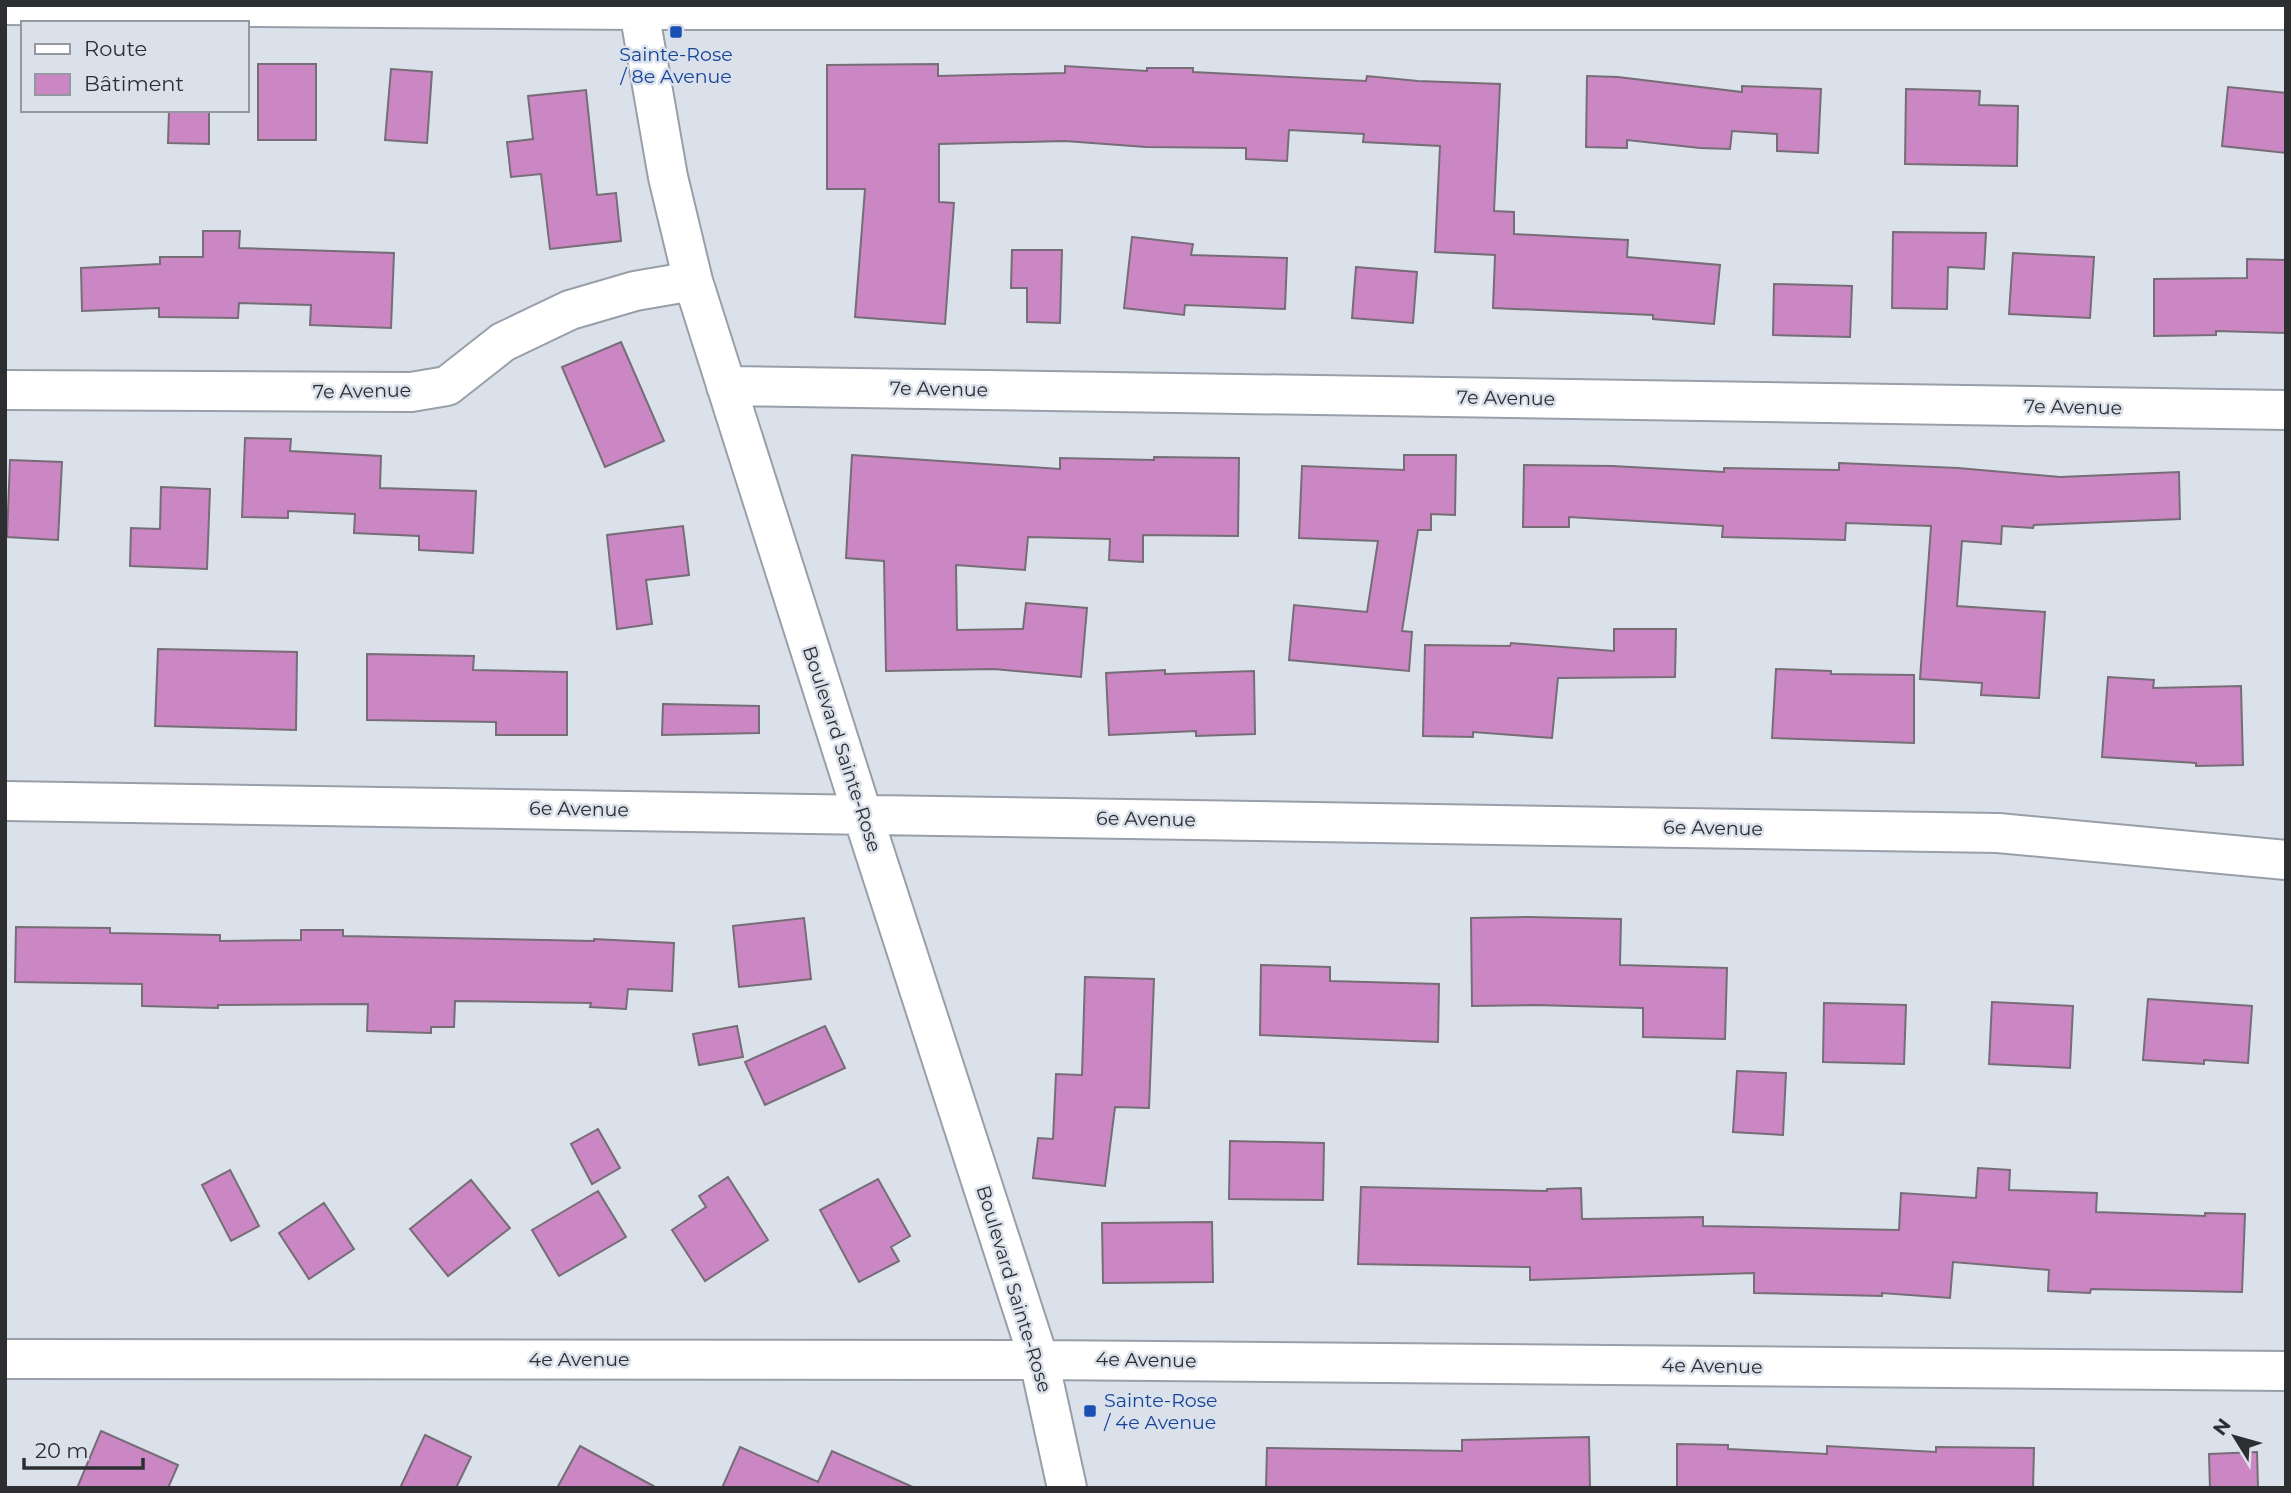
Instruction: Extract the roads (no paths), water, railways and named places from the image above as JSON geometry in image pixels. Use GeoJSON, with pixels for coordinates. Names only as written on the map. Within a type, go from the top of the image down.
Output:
{"type":"FeatureCollection","features":[{"type":"Feature","properties":{"kind":"street"},"geometry":{"type":"LineString","coordinates":[[5,5],[2286,10]]}},
{"type":"Feature","properties":{"kind":"street","name":"Boulevard Sainte-Rose"},"geometry":{"type":"LineString","coordinates":[[638,8],[668,177],[693,281],[1039,1360],[1067,1488]]}},
{"type":"Feature","properties":{"kind":"street","name":"7e Avenue"},"geometry":{"type":"LineString","coordinates":[[5,390],[411,392],[447,386],[503,342],[570,310],[635,291],[693,281]]}},
{"type":"Feature","properties":{"kind":"street","name":"7e Avenue"},"geometry":{"type":"LineString","coordinates":[[726,386],[2286,410]]}},
{"type":"Feature","properties":{"kind":"street","name":"6e Avenue"},"geometry":{"type":"LineString","coordinates":[[5,800],[1998,833],[2286,860]]}},
{"type":"Feature","properties":{"kind":"street","name":"4e Avenue"},"geometry":{"type":"LineString","coordinates":[[5,1359],[1039,1360],[2286,1371]]}},
{"type":"Feature","properties":{"kind":"place","name":"Sainte-Rose / 8e Avenue"},"geometry":{"type":"Point","coordinates":[676,32]}},
{"type":"Feature","properties":{"kind":"place","name":"Sainte-Rose / 4e Avenue"},"geometry":{"type":"Point","coordinates":[1090,1411]}}]}
